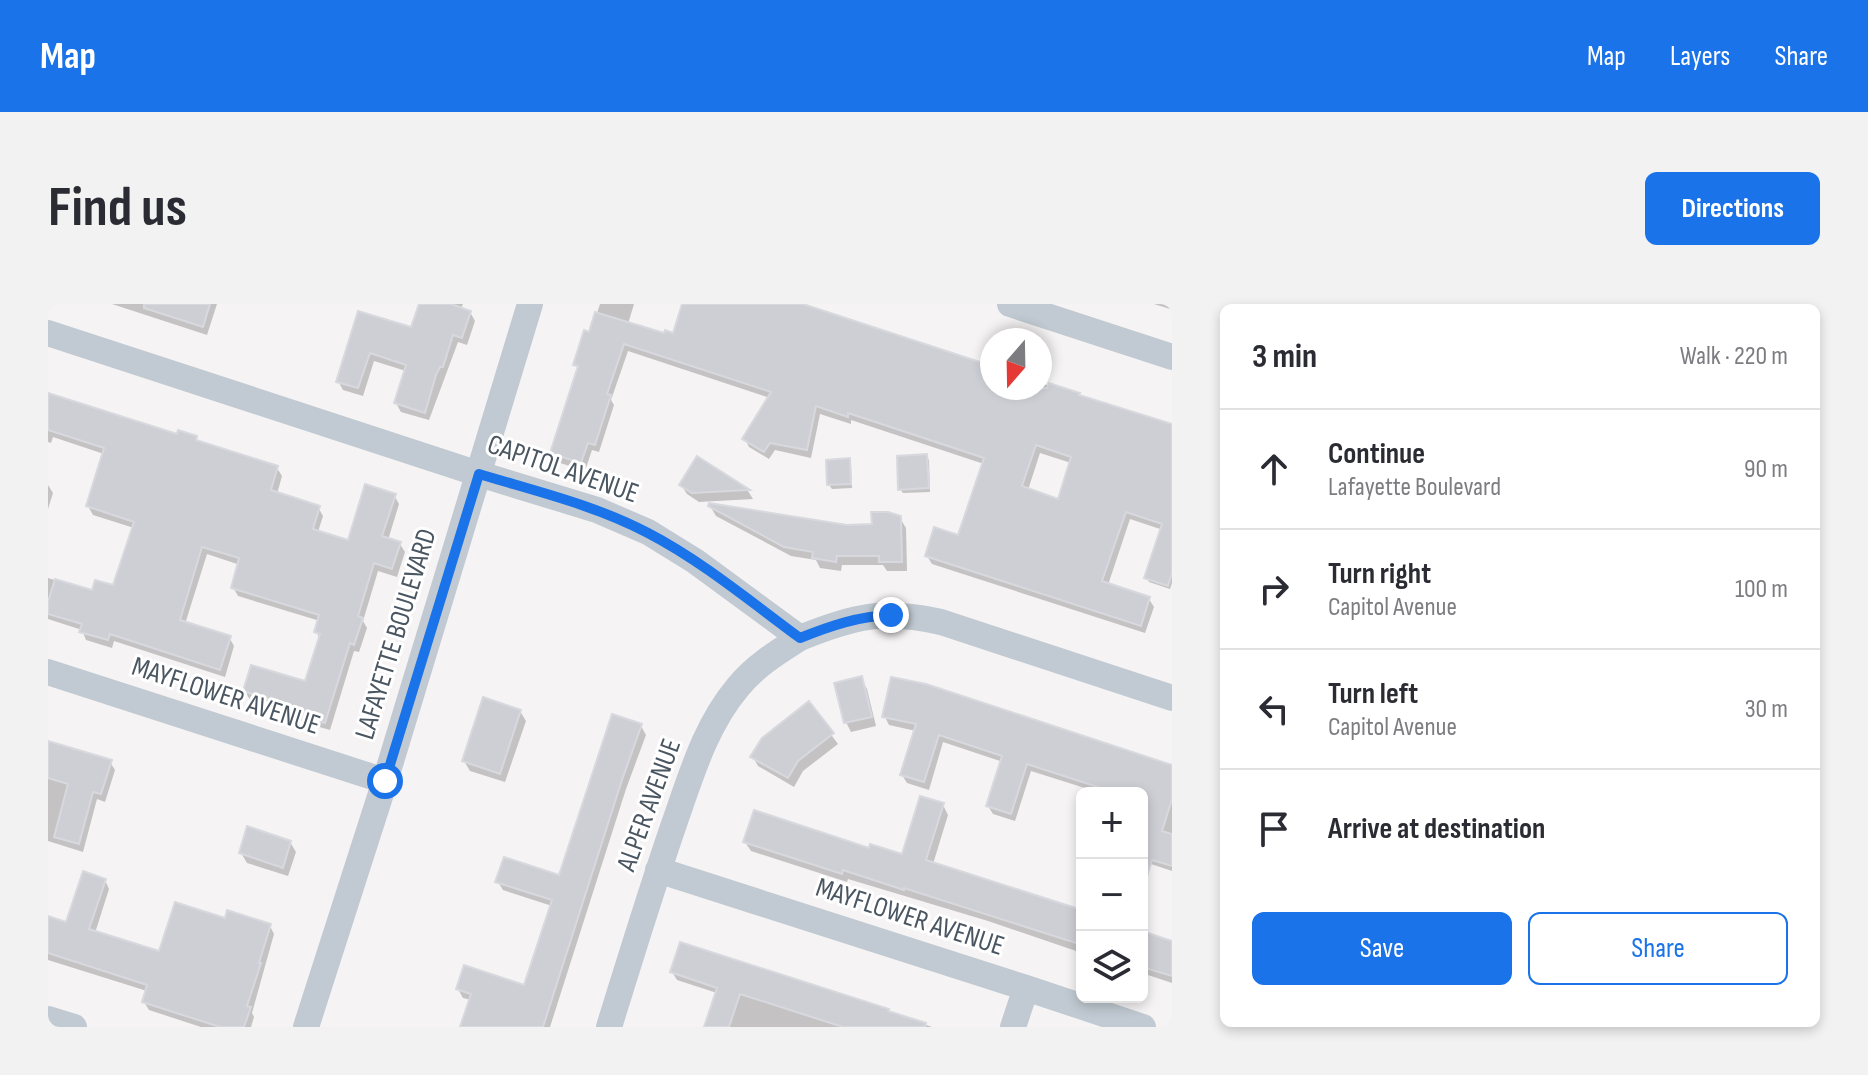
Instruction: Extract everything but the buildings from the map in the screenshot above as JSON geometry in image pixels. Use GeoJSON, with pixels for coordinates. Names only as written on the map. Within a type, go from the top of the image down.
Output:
{"type":"FeatureCollection","features":[{"type":"Feature","properties":{"kind":"street","name":"LAFAYETTE BOULEVARD"},"geometry":{"type":"LineString","coordinates":[[306,1027],[385,781],[530,304]]}},
{"type":"Feature","properties":{"kind":"street"},"geometry":{"type":"LineString","coordinates":[[1010,304],[1172,357]]}},
{"type":"Feature","properties":{"kind":"street","name":"CAPITOL AVENUE"},"geometry":{"type":"LineString","coordinates":[[48,333],[597,510],[648,532],[695,561],[800,638]]}},
{"type":"Feature","properties":{"kind":"street"},"geometry":{"type":"LineString","coordinates":[[800,638],[868,616],[920,617],[1171,696]]}},
{"type":"Feature","properties":{"kind":"street","name":"ALPER AVENUE"},"geometry":{"type":"LineString","coordinates":[[609,1027],[658,870],[700,750],[719,713],[738,686],[775,653],[800,638]]}},
{"type":"Feature","properties":{"kind":"street","name":"MAYFLOWER AVENUE"},"geometry":{"type":"LineString","coordinates":[[48,672],[385,781]]}},
{"type":"Feature","properties":{"kind":"street","name":"MAYFLOWER AVENUE"},"geometry":{"type":"LineString","coordinates":[[658,870],[1143,1027]]}},
{"type":"Feature","properties":{"kind":"street"},"geometry":{"type":"LineString","coordinates":[[1013,1027],[1026,988]]}},
{"type":"Feature","properties":{"kind":"street"},"geometry":{"type":"LineString","coordinates":[[48,1019],[74,1027]]}},
{"type":"Feature","properties":{"kind":"route"},"geometry":{"type":"LineString","coordinates":[[385,781],[479,474],[597,510],[648,532],[695,561],[800,638],[868,616],[891,615]]}}]}
